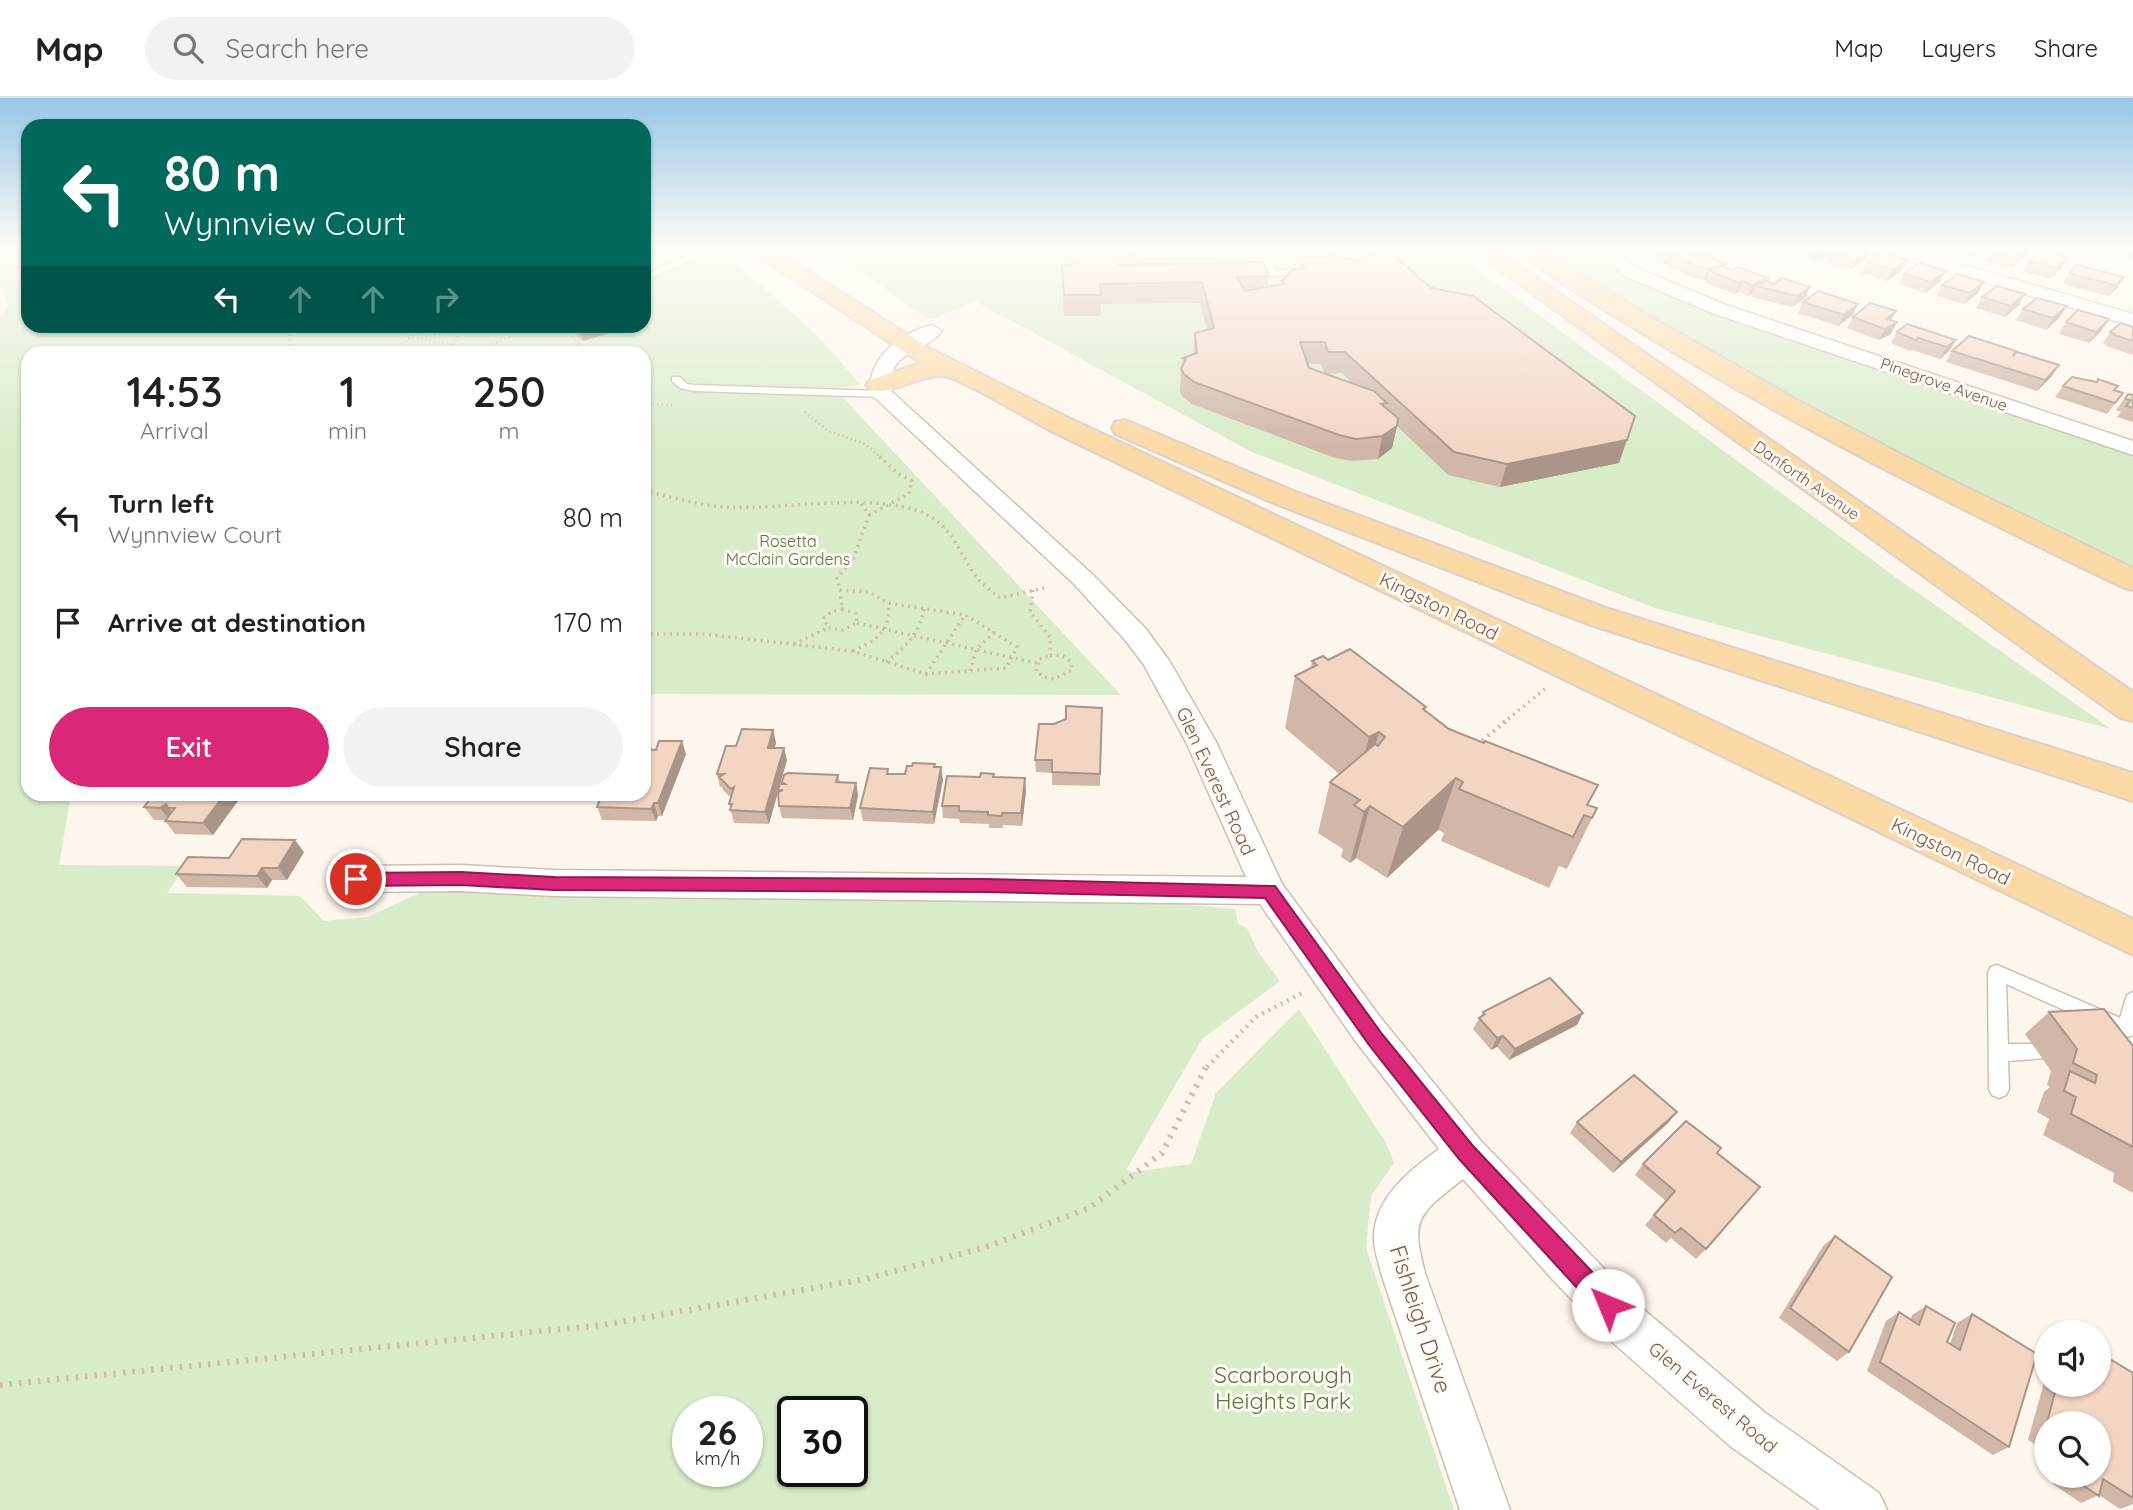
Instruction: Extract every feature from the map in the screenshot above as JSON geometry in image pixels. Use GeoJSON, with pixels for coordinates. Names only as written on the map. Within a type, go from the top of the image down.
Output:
{"type":"FeatureCollection","features":[{"type":"Feature","properties":{"kind":"main road","name":"Kingston Road"},"geometry":{"type":"LineString","coordinates":[[883,316],[930,341],[1083,435],[2133,938]]}},
{"type":"Feature","properties":{"kind":"main road","name":"Danforth Avenue"},"geometry":{"type":"LineString","coordinates":[[1575,316],[2133,709]]}},
{"type":"Feature","properties":{"kind":"main road"},"geometry":{"type":"LineString","coordinates":[[1632,316],[1765,393],[1957,495],[2133,580]]}},
{"type":"Feature","properties":{"kind":"main road"},"geometry":{"type":"LineString","coordinates":[[881,389],[899,375],[914,371],[930,341]]}},
{"type":"Feature","properties":{"kind":"main road","name":"Kingston Road"},"geometry":{"type":"LineString","coordinates":[[1035,384],[1109,421],[1286,498],[1558,601],[1783,677],[2133,787]]}},
{"type":"Feature","properties":{"kind":"street","name":"Pinegrove Avenue"},"geometry":{"type":"LineString","coordinates":[[1740,316],[2133,448]]}},
{"type":"Feature","properties":{"kind":"street"},"geometry":{"type":"LineString","coordinates":[[881,389],[883,368],[930,341]]}},
{"type":"Feature","properties":{"kind":"street","name":"Glen Everest Road"},"geometry":{"type":"LineString","coordinates":[[881,389],[1083,579],[1136,635],[1156,662],[1201,742],[1269,891],[1376,1040],[1466,1153],[1627,1325],[1747,1429],[1862,1510]]}},
{"type":"Feature","properties":{"kind":"street"},"geometry":{"type":"LineString","coordinates":[[356,879],[461,878],[554,883],[1269,891]]}},
{"type":"Feature","properties":{"kind":"street","name":"Fishleigh Drive"},"geometry":{"type":"LineString","coordinates":[[1466,1153],[1429,1182],[1399,1213],[1394,1236],[1405,1276],[1485,1510]]}},
{"type":"Feature","properties":{"kind":"lane"},"geometry":{"type":"LineString","coordinates":[[676,379],[684,386],[694,388],[881,389]]}},
{"type":"Feature","properties":{"kind":"lane"},"geometry":{"type":"LineString","coordinates":[[1999,1089],[1997,972],[2130,1031]]}},
{"type":"Feature","properties":{"kind":"lane"},"geometry":{"type":"LineString","coordinates":[[2120,1050],[2130,1031],[2133,1000]]}},
{"type":"Feature","properties":{"kind":"lane"},"geometry":{"type":"LineString","coordinates":[[1998,1053],[2038,1052]]}},
{"type":"Feature","properties":{"kind":"path"},"geometry":{"type":"LineString","coordinates":[[401,346],[414,333]]}},
{"type":"Feature","properties":{"kind":"path"},"geometry":{"type":"LineString","coordinates":[[420,339],[441,333]]}},
{"type":"Feature","properties":{"kind":"path"},"geometry":{"type":"LineString","coordinates":[[408,339],[453,345],[461,333]]}},
{"type":"Feature","properties":{"kind":"path"},"geometry":{"type":"LineString","coordinates":[[487,346],[519,333]]}},
{"type":"Feature","properties":{"kind":"path"},"geometry":{"type":"LineString","coordinates":[[570,333],[580,344],[577,346]]}},
{"type":"Feature","properties":{"kind":"path"},"geometry":{"type":"LineString","coordinates":[[799,407],[828,431],[865,444],[897,472],[912,481],[908,494],[869,515],[853,559],[837,578],[842,609]]}},
{"type":"Feature","properties":{"kind":"path"},"geometry":{"type":"LineString","coordinates":[[651,492],[722,507],[797,507],[860,502],[888,504],[930,516],[949,532],[977,578],[1000,598],[1044,588]]}},
{"type":"Feature","properties":{"kind":"path"},"geometry":{"type":"LineString","coordinates":[[860,502],[869,515]]}},
{"type":"Feature","properties":{"kind":"path"},"geometry":{"type":"LineString","coordinates":[[651,634],[703,634],[852,651],[926,674],[1006,668],[1009,657],[1017,647],[965,615],[888,603],[869,593],[840,590]]}},
{"type":"Feature","properties":{"kind":"path"},"geometry":{"type":"LineString","coordinates":[[1033,590],[1030,612],[1050,637],[1050,655]]}},
{"type":"Feature","properties":{"kind":"path"},"geometry":{"type":"LineString","coordinates":[[852,651],[870,644],[886,630],[890,623],[888,603]]}},
{"type":"Feature","properties":{"kind":"path"},"geometry":{"type":"LineString","coordinates":[[886,662],[915,636],[922,624],[924,608]]}},
{"type":"Feature","properties":{"kind":"path"},"geometry":{"type":"LineString","coordinates":[[828,628],[824,618],[831,612],[842,609],[855,613],[856,623]]}},
{"type":"Feature","properties":{"kind":"path"},"geometry":{"type":"LineString","coordinates":[[926,674],[965,615]]}},
{"type":"Feature","properties":{"kind":"path"},"geometry":{"type":"LineString","coordinates":[[791,645],[828,628],[843,630],[856,623],[1036,663],[1050,655],[1063,656],[1071,662],[1072,670],[1065,677],[1042,677],[1036,671],[1036,663]]}},
{"type":"Feature","properties":{"kind":"path"},"geometry":{"type":"LineString","coordinates":[[970,671],[976,650],[994,632]]}},
{"type":"Feature","properties":{"kind":"path"},"geometry":{"type":"LineString","coordinates":[[1474,748],[1546,688]]}},
{"type":"Feature","properties":{"kind":"path"},"geometry":{"type":"LineString","coordinates":[[0,1385],[603,1325],[865,1279],[986,1247],[1089,1208],[1162,1153],[1208,1064],[1256,1017],[1331,979]]}},
{"type":"Feature","properties":{"kind":"green space"},"geometry":{"type":"Polygon","coordinates":[[[2,316],[21,316],[21,333],[651,333],[651,316],[796,316],[860,385],[834,388],[1121,695],[651,694],[651,346],[21,346],[21,801],[70,801],[59,865],[185,866],[167,893],[300,896],[324,921],[367,917],[433,887],[1179,904],[1235,909],[1238,924],[1247,928],[1258,952],[1280,981],[1202,1039],[1126,1170],[1133,1172],[1191,1164],[1216,1093],[1299,1009],[1386,1143],[1394,1163],[1371,1196],[1366,1248],[1454,1510],[0,1510],[2,316]]]}},
{"type":"Feature","properties":{"kind":"green space"},"geometry":{"type":"Polygon","coordinates":[[[1002,316],[1540,316],[1894,576],[2111,729],[1655,608],[1252,452],[1002,316]]]}},
{"type":"Feature","properties":{"kind":"green space"},"geometry":{"type":"Polygon","coordinates":[[[1646,316],[1721,316],[2133,456],[2133,569],[1862,437],[1646,316]]]}},
{"type":"Feature","properties":{"kind":"building"},"geometry":{"type":"Polygon","coordinates":[[[1211,316],[1500,316],[1635,416],[1627,440],[1507,464],[1454,452],[1345,352],[1328,352],[1325,342],[1300,342],[1309,368],[1374,391],[1387,403],[1381,404],[1398,418],[1397,426],[1382,436],[1356,439],[1194,382],[1181,369],[1186,359],[1183,358],[1197,353],[1195,333],[1214,328],[1211,316]]]}},
{"type":"Feature","properties":{"kind":"building"},"geometry":{"type":"Polygon","coordinates":[[[1890,316],[1886,319],[1897,322],[1885,329],[1853,317],[1890,316]]]}},
{"type":"Feature","properties":{"kind":"building"},"geometry":{"type":"Polygon","coordinates":[[[2072,316],[2098,316],[2109,319],[2096,332],[2066,322],[2072,316]]]}},
{"type":"Feature","properties":{"kind":"building"},"geometry":{"type":"Polygon","coordinates":[[[2121,323],[2133,327],[2133,341],[2110,332],[2121,323]]]}},
{"type":"Feature","properties":{"kind":"building"},"geometry":{"type":"Polygon","coordinates":[[[1907,324],[1956,340],[1947,347],[1918,338],[1916,340],[1897,332],[1907,324]]]}},
{"type":"Feature","properties":{"kind":"building"},"geometry":{"type":"Polygon","coordinates":[[[1969,336],[2016,351],[2013,356],[2017,352],[2059,365],[2045,380],[1952,351],[1969,336]]]}},
{"type":"Feature","properties":{"kind":"building"},"geometry":{"type":"Polygon","coordinates":[[[2072,377],[2097,382],[2098,379],[2118,386],[2114,390],[2123,393],[2115,403],[2063,386],[2072,377]]]}},
{"type":"Feature","properties":{"kind":"building"},"geometry":{"type":"Polygon","coordinates":[[[2128,394],[2133,395],[2133,408],[2126,406],[2131,400],[2125,399],[2128,394]]]}},
{"type":"Feature","properties":{"kind":"building"},"geometry":{"type":"Polygon","coordinates":[[[1350,649],[1426,707],[1423,709],[1449,729],[1598,785],[1587,805],[1597,808],[1592,818],[1584,815],[1573,837],[1459,789],[1463,782],[1456,778],[1403,827],[1370,806],[1364,812],[1354,805],[1360,800],[1330,782],[1375,744],[1378,746],[1385,737],[1379,732],[1369,737],[1295,676],[1317,665],[1312,661],[1323,656],[1328,660],[1350,649]]]}},
{"type":"Feature","properties":{"kind":"building"},"geometry":{"type":"Polygon","coordinates":[[[1066,706],[1102,708],[1100,774],[1052,772],[1052,760],[1035,760],[1039,724],[1054,724],[1066,719],[1066,706]]]}},
{"type":"Feature","properties":{"kind":"building"},"geometry":{"type":"Polygon","coordinates":[[[742,729],[773,730],[768,748],[784,748],[765,812],[730,810],[734,787],[731,789],[719,777],[724,774],[717,774],[726,746],[736,746],[742,729]]]}},
{"type":"Feature","properties":{"kind":"building"},"geometry":{"type":"Polygon","coordinates":[[[659,741],[682,741],[658,803],[654,803],[651,809],[597,807],[599,801],[651,801],[651,750],[656,750],[659,741]]]}},
{"type":"Feature","properties":{"kind":"building"},"geometry":{"type":"Polygon","coordinates":[[[913,763],[935,764],[934,767],[941,767],[933,812],[860,808],[870,768],[888,769],[887,774],[905,774],[907,766],[912,766],[913,763]]]}},
{"type":"Feature","properties":{"kind":"building"},"geometry":{"type":"Polygon","coordinates":[[[981,773],[994,774],[993,777],[1025,778],[1021,813],[988,815],[988,812],[959,811],[959,806],[942,806],[947,776],[980,777],[981,773]]]}},
{"type":"Feature","properties":{"kind":"building"},"geometry":{"type":"Polygon","coordinates":[[[784,775],[838,775],[836,782],[856,783],[850,808],[779,806],[778,792],[783,790],[778,790],[780,784],[785,784],[782,782],[784,775]]]}},
{"type":"Feature","properties":{"kind":"building"},"geometry":{"type":"Polygon","coordinates":[[[149,801],[220,801],[203,823],[165,821],[175,808],[168,808],[166,804],[160,808],[144,807],[149,801]]]}},
{"type":"Feature","properties":{"kind":"building"},"geometry":{"type":"Polygon","coordinates":[[[242,839],[295,840],[278,868],[262,868],[257,876],[176,874],[188,857],[229,858],[242,839]]]}},
{"type":"Feature","properties":{"kind":"building"},"geometry":{"type":"Polygon","coordinates":[[[1550,978],[1583,1013],[1515,1049],[1503,1036],[1497,1038],[1479,1018],[1485,1014],[1483,1012],[1550,978]]]}},
{"type":"Feature","properties":{"kind":"building"},"geometry":{"type":"Polygon","coordinates":[[[2104,1009],[2133,1046],[2133,1147],[2071,1114],[2076,1097],[2064,1091],[2070,1071],[2095,1083],[2097,1075],[2073,1063],[2077,1049],[2049,1012],[2104,1009]]]}},
{"type":"Feature","properties":{"kind":"building"},"geometry":{"type":"Polygon","coordinates":[[[1634,1075],[1677,1112],[1621,1162],[1577,1122],[1634,1075]]]}},
{"type":"Feature","properties":{"kind":"building"},"geometry":{"type":"Polygon","coordinates":[[[1686,1121],[1721,1148],[1717,1153],[1760,1187],[1706,1249],[1681,1228],[1675,1233],[1654,1215],[1675,1191],[1643,1164],[1686,1121]]]}},
{"type":"Feature","properties":{"kind":"building"},"geometry":{"type":"Polygon","coordinates":[[[1835,1236],[1892,1277],[1849,1352],[1790,1308],[1835,1236]]]}},
{"type":"Feature","properties":{"kind":"building"},"geometry":{"type":"Polygon","coordinates":[[[1926,1306],[1955,1323],[1947,1342],[1960,1350],[1972,1314],[2034,1352],[2034,1364],[2009,1447],[1880,1362],[1899,1312],[1919,1325],[1926,1306]]]}},
{"type":"Feature","properties":{"kind":"building"},"geometry":{"type":"Polygon","coordinates":[[[2111,1360],[2133,1373],[2133,1498],[2111,1484],[2111,1411],[2050,1411],[2054,1397],[2111,1397],[2111,1360]]]}},
{"type":"Feature","properties":{"kind":"building"},"geometry":{"type":"Polygon","coordinates":[[[2087,1488],[2101,1488],[2099,1496],[2087,1488]]]}},
{"type":"Feature","properties":{"kind":"route"},"geometry":{"type":"LineString","coordinates":[[356,879],[461,878],[554,883],[1269,891],[1376,1040],[1466,1153],[1608,1305]]}},
{"type":"Feature","properties":{"kind":"park label","name":"Rosetta McClain Gardens"},"geometry":{"type":"Point","coordinates":[788,550]}},
{"type":"Feature","properties":{"kind":"park label","name":"Scarborough Heights Park"},"geometry":{"type":"Point","coordinates":[1283,1387]}}]}
